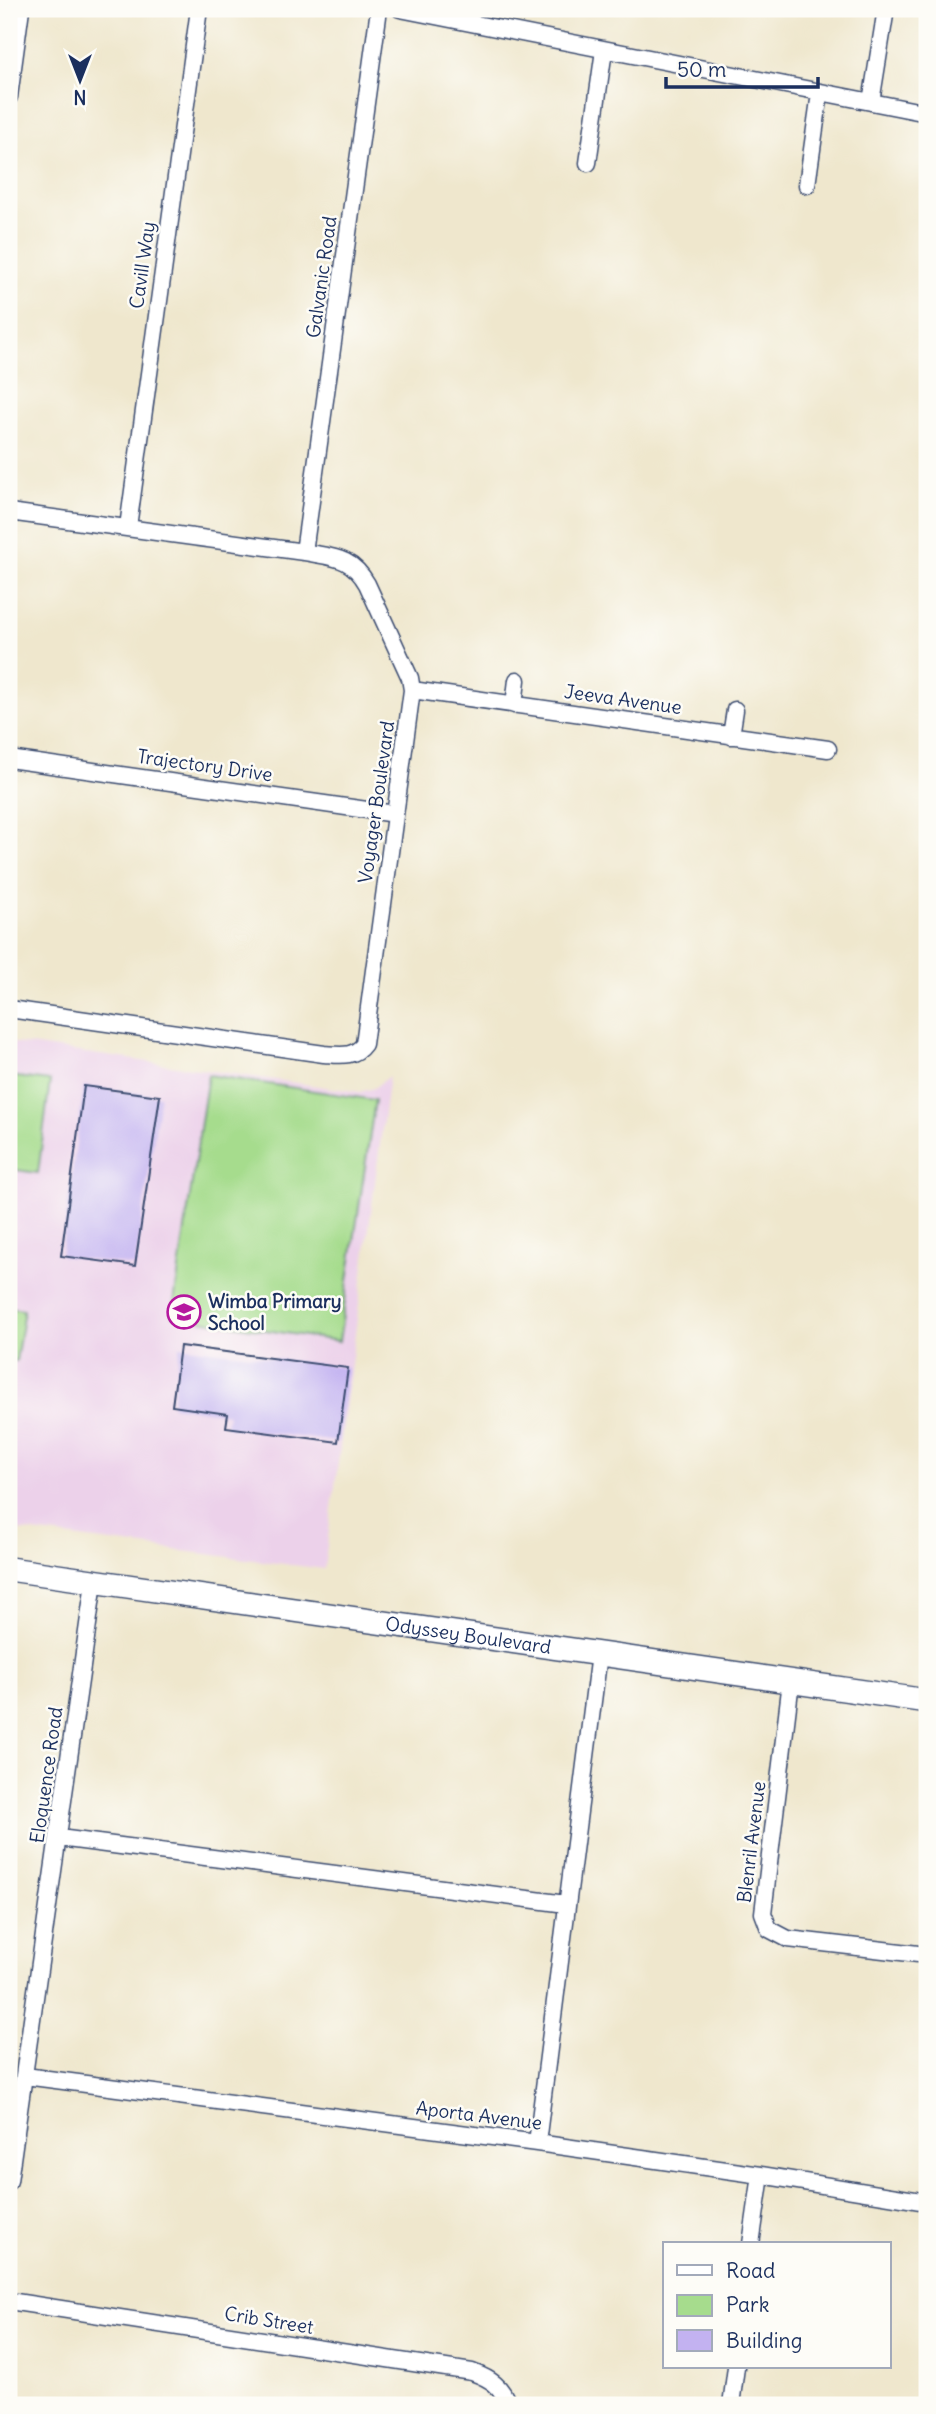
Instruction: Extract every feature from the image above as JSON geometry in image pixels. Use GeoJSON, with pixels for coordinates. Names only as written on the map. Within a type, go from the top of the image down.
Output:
{"type":"FeatureCollection","features":[{"type":"Feature","properties":{"kind":"street"},"geometry":{"type":"LineString","coordinates":[[9,97],[21,9]]}},
{"type":"Feature","properties":{"kind":"street","name":"Cavill Way"},"geometry":{"type":"LineString","coordinates":[[128,527],[199,9]]}},
{"type":"Feature","properties":{"kind":"street","name":"Galvanic Road"},"geometry":{"type":"LineString","coordinates":[[304,552],[379,9]]}},
{"type":"Feature","properties":{"kind":"street"},"geometry":{"type":"LineString","coordinates":[[400,9],[927,113]]}},
{"type":"Feature","properties":{"kind":"street"},"geometry":{"type":"LineString","coordinates":[[871,102],[886,9]]}},
{"type":"Feature","properties":{"kind":"street"},"geometry":{"type":"LineString","coordinates":[[588,163],[604,50]]}},
{"type":"Feature","properties":{"kind":"street"},"geometry":{"type":"LineString","coordinates":[[807,185],[820,93]]}},
{"type":"Feature","properties":{"kind":"street","name":"Voyager Boulevard"},"geometry":{"type":"LineString","coordinates":[[9,512],[347,560],[360,572],[410,678],[412,690],[364,1044],[358,1052],[346,1055],[324,1054],[9,1009]]}},
{"type":"Feature","properties":{"kind":"street"},"geometry":{"type":"LineString","coordinates":[[514,705],[517,680]]}},
{"type":"Feature","properties":{"kind":"street","name":"Jeeva Avenue"},"geometry":{"type":"LineString","coordinates":[[412,690],[828,749]]}},
{"type":"Feature","properties":{"kind":"street"},"geometry":{"type":"LineString","coordinates":[[731,736],[735,710]]}},
{"type":"Feature","properties":{"kind":"street","name":"Trajectory Drive"},"geometry":{"type":"LineString","coordinates":[[9,760],[395,814]]}},
{"type":"Feature","properties":{"kind":"street","name":"Odyssey Boulevard"},"geometry":{"type":"LineString","coordinates":[[9,1569],[927,1701]]}},
{"type":"Feature","properties":{"kind":"street","name":"Eloquence Road"},"geometry":{"type":"LineString","coordinates":[[9,2181],[94,1582]]}},
{"type":"Feature","properties":{"kind":"street"},"geometry":{"type":"LineString","coordinates":[[537,2143],[599,1654]]}},
{"type":"Feature","properties":{"kind":"street","name":"Blenril Avenue"},"geometry":{"type":"LineString","coordinates":[[791,1681],[763,1913],[769,1929],[788,1939],[927,1955]]}},
{"type":"Feature","properties":{"kind":"street"},"geometry":{"type":"LineString","coordinates":[[59,1838],[566,1904]]}},
{"type":"Feature","properties":{"kind":"street","name":"Aporta Avenue"},"geometry":{"type":"LineString","coordinates":[[25,2076],[537,2143],[927,2202]]}},
{"type":"Feature","properties":{"kind":"street"},"geometry":{"type":"LineString","coordinates":[[751,2242],[761,2175]]}},
{"type":"Feature","properties":{"kind":"street","name":"Crib Street"},"geometry":{"type":"LineString","coordinates":[[9,2301],[472,2372],[490,2379],[504,2392],[508,2405]]}},
{"type":"Feature","properties":{"kind":"street"},"geometry":{"type":"LineString","coordinates":[[731,2405],[736,2368]]}},
{"type":"Feature","properties":{"kind":"shaded area","name":"Wimba Primary School"},"geometry":{"type":"Polygon","coordinates":[[[9,1042],[360,1092],[374,1088],[389,1076],[324,1569],[9,1529],[9,1042]]]}},
{"type":"Feature","properties":{"kind":"green space"},"geometry":{"type":"Polygon","coordinates":[[[208,1075],[375,1100],[339,1341],[172,1316],[208,1075]]]}},
{"type":"Feature","properties":{"kind":"green space"},"geometry":{"type":"Polygon","coordinates":[[[9,1076],[50,1081],[38,1173],[9,1169],[9,1076]]]}},
{"type":"Feature","properties":{"kind":"green space"},"geometry":{"type":"Polygon","coordinates":[[[9,1308],[24,1310],[16,1361],[9,1360],[9,1308]]]}},
{"type":"Feature","properties":{"kind":"building"},"geometry":{"type":"Polygon","coordinates":[[[84,1086],[160,1096],[135,1266],[61,1256],[84,1086]]]}},
{"type":"Feature","properties":{"kind":"building"},"geometry":{"type":"Polygon","coordinates":[[[180,1346],[348,1368],[338,1442],[226,1427],[228,1414],[172,1406],[180,1346]]]}},
{"type":"Feature","properties":{"kind":"place","name":"Wimba Primary School"},"geometry":{"type":"Point","coordinates":[184,1312]}}]}
